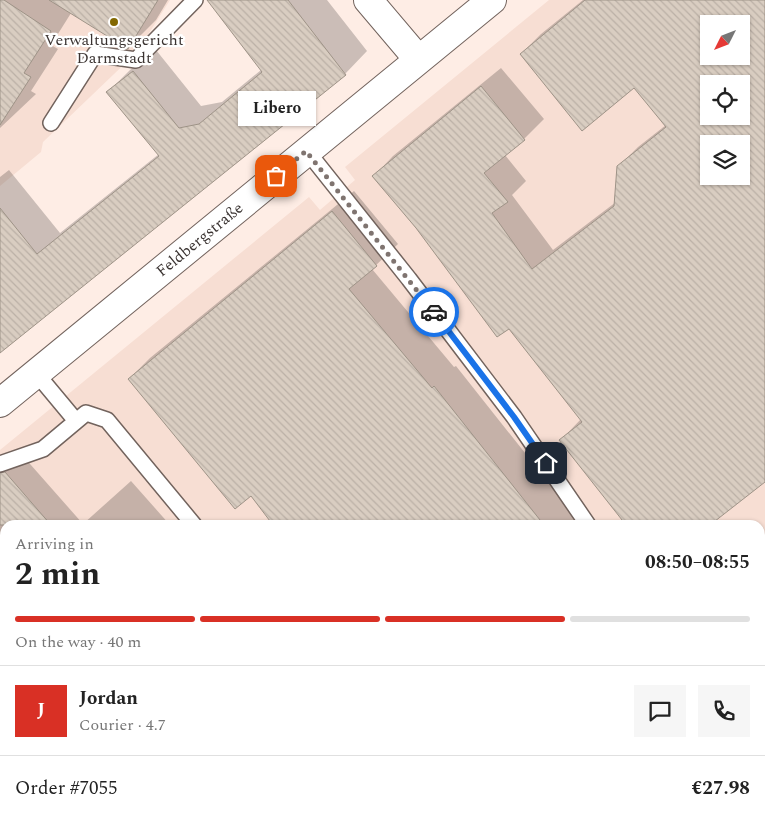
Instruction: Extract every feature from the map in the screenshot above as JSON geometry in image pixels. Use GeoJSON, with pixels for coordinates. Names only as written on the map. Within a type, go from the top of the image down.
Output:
{"type":"FeatureCollection","features":[{"type":"Feature","properties":{"kind":"street"},"geometry":{"type":"LineString","coordinates":[[368,0],[418,59]]}},
{"type":"Feature","properties":{"kind":"street","name":"Feldbergstraße"},"geometry":{"type":"LineString","coordinates":[[0,403],[492,0]]}},
{"type":"Feature","properties":{"kind":"lane"},"geometry":{"type":"LineString","coordinates":[[51,123],[95,54],[136,60],[195,0]]}},
{"type":"Feature","properties":{"kind":"lane"},"geometry":{"type":"LineString","coordinates":[[306,151],[409,279],[514,417],[585,520]]}},
{"type":"Feature","properties":{"kind":"lane"},"geometry":{"type":"LineString","coordinates":[[36,373],[76,421]]}},
{"type":"Feature","properties":{"kind":"lane"},"geometry":{"type":"LineString","coordinates":[[0,464],[43,448],[86,413],[107,420],[190,520]]}},
{"type":"Feature","properties":{"kind":"shaded area"},"geometry":{"type":"Polygon","coordinates":[[[0,0],[170,0],[137,52],[43,142],[41,152],[0,186],[0,0]]]}},
{"type":"Feature","properties":{"kind":"shaded area"},"geometry":{"type":"Polygon","coordinates":[[[549,0],[765,0],[765,520],[0,520],[0,450],[309,197],[320,210],[355,180],[345,167],[549,0]]]}},
{"type":"Feature","properties":{"kind":"building"},"geometry":{"type":"Polygon","coordinates":[[[0,0],[4,0],[51,31],[24,73],[31,77],[0,125],[0,0]]]}},
{"type":"Feature","properties":{"kind":"building","name":"Verwaltungsgericht Darmstadt"},"geometry":{"type":"Polygon","coordinates":[[[49,0],[158,0],[128,49],[49,0]]]}},
{"type":"Feature","properties":{"kind":"building"},"geometry":{"type":"Polygon","coordinates":[[[207,0],[288,0],[346,75],[0,353],[0,208],[37,254],[159,156],[106,92],[133,71],[179,128],[199,124],[262,72],[207,0]]]}},
{"type":"Feature","properties":{"kind":"building"},"geometry":{"type":"Polygon","coordinates":[[[585,0],[765,0],[765,482],[716,520],[622,520],[559,440],[582,422],[509,329],[497,337],[416,228],[372,176],[481,86],[525,140],[484,173],[508,202],[492,213],[532,269],[614,206],[617,166],[666,127],[634,88],[582,131],[520,54],[585,0]]]}},
{"type":"Feature","properties":{"kind":"building"},"geometry":{"type":"Polygon","coordinates":[[[332,211],[377,266],[349,289],[432,388],[434,386],[540,520],[269,520],[251,496],[235,509],[128,379],[332,211]]]}},
{"type":"Feature","properties":{"kind":"building"},"geometry":{"type":"Polygon","coordinates":[[[5,472],[47,520],[0,520],[0,473],[5,472]]]}},
{"type":"Feature","properties":{"kind":"way so far"},"geometry":{"type":"LineString","coordinates":[[276,176],[306,151],[434,312]]}},
{"type":"Feature","properties":{"kind":"place","name":"Verwaltungsgericht Darmstadt"},"geometry":{"type":"Point","coordinates":[114,22]}},
{"type":"Feature","properties":{"kind":"place","name":"Libero"},"geometry":{"type":"Point","coordinates":[276,176]}},
{"type":"Feature","properties":{"kind":"route"},"geometry":{"type":"LineString","coordinates":[[434,312],[514,417],[546,463]]}}]}
